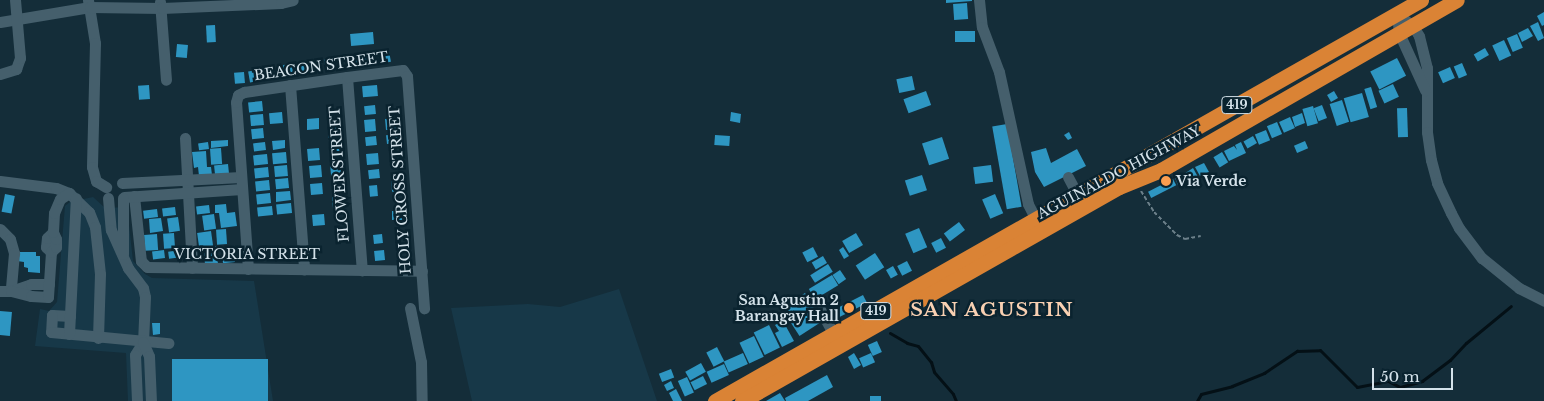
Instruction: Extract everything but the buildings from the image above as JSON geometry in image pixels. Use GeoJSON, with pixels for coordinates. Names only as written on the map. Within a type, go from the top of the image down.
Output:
{"type":"FeatureCollection","features":[{"type":"Feature","properties":{"kind":"highway","name":"AGUINALDO HIGHWAY"},"geometry":{"type":"LineString","coordinates":[[1039,226],[1078,196],[1421,0]]}},
{"type":"Feature","properties":{"kind":"highway","name":"AGUINALDO HIGHWAY"},"geometry":{"type":"LineString","coordinates":[[716,401],[770,378],[1039,226],[1119,187],[1161,170],[1450,2]]}},
{"type":"Feature","properties":{"kind":"highway","name":"AGUINALDO HIGHWAY"},"geometry":{"type":"LineString","coordinates":[[742,401],[770,378]]}},
{"type":"Feature","properties":{"kind":"street"},"geometry":{"type":"LineString","coordinates":[[0,74],[16,69],[20,58],[15,0]]}},
{"type":"Feature","properties":{"kind":"street"},"geometry":{"type":"LineString","coordinates":[[0,22],[17,21],[89,4],[281,3],[293,0]]}},
{"type":"Feature","properties":{"kind":"street"},"geometry":{"type":"LineString","coordinates":[[979,0],[982,27],[999,72],[1020,174],[1028,204],[1039,226]]}},
{"type":"Feature","properties":{"kind":"street"},"geometry":{"type":"LineString","coordinates":[[89,4],[96,43],[92,167],[96,181],[115,201],[127,197],[241,177]]}},
{"type":"Feature","properties":{"kind":"street"},"geometry":{"type":"LineString","coordinates":[[161,4],[166,80]]}},
{"type":"Feature","properties":{"kind":"street"},"geometry":{"type":"LineString","coordinates":[[1397,14],[1406,29],[1419,36],[1427,68],[1426,132],[1431,160],[1437,183],[1458,228],[1482,258],[1498,273],[1519,288],[1544,301]]}},
{"type":"Feature","properties":{"kind":"street","name":"BEACON STREET"},"geometry":{"type":"LineString","coordinates":[[248,269],[236,98],[244,92],[347,76],[403,70]]}},
{"type":"Feature","properties":{"kind":"street","name":"HOLY CROSS STREET"},"geometry":{"type":"LineString","coordinates":[[403,70],[407,76],[424,308]]}},
{"type":"Feature","properties":{"kind":"street","name":"FLOWER STREET"},"geometry":{"type":"LineString","coordinates":[[347,76],[362,270]]}},
{"type":"Feature","properties":{"kind":"street"},"geometry":{"type":"LineString","coordinates":[[290,85],[304,269]]}},
{"type":"Feature","properties":{"kind":"street"},"geometry":{"type":"LineString","coordinates":[[185,138],[192,268]]}},
{"type":"Feature","properties":{"kind":"street"},"geometry":{"type":"LineString","coordinates":[[1068,177],[1078,196]]}},
{"type":"Feature","properties":{"kind":"street"},"geometry":{"type":"LineString","coordinates":[[0,181],[56,188],[72,195],[89,212],[95,227],[100,274],[98,338]]}},
{"type":"Feature","properties":{"kind":"street"},"geometry":{"type":"LineString","coordinates":[[151,401],[149,356],[143,342],[145,297],[143,288],[123,259],[111,230],[107,193],[111,182],[242,189]]}},
{"type":"Feature","properties":{"kind":"street"},"geometry":{"type":"LineString","coordinates":[[122,183],[127,197],[123,259]]}},
{"type":"Feature","properties":{"kind":"street"},"geometry":{"type":"LineString","coordinates":[[6,291],[31,296],[48,296],[51,252],[46,247],[47,238],[53,232],[56,206],[60,199],[72,195]]}},
{"type":"Feature","properties":{"kind":"street"},"geometry":{"type":"LineString","coordinates":[[69,334],[72,195]]}},
{"type":"Feature","properties":{"kind":"street","name":"VICTORIA STREET"},"geometry":{"type":"LineString","coordinates":[[127,197],[141,257],[144,264],[152,268],[422,271]]}},
{"type":"Feature","properties":{"kind":"street"},"geometry":{"type":"LineString","coordinates":[[0,228],[10,239],[14,253],[6,291]]}},
{"type":"Feature","properties":{"kind":"street"},"geometry":{"type":"LineString","coordinates":[[6,291],[31,284],[49,284]]}},
{"type":"Feature","properties":{"kind":"street"},"geometry":{"type":"LineString","coordinates":[[817,304],[837,340]]}},
{"type":"Feature","properties":{"kind":"street"},"geometry":{"type":"LineString","coordinates":[[410,308],[421,362],[422,401]]}},
{"type":"Feature","properties":{"kind":"street"},"geometry":{"type":"LineString","coordinates":[[70,316],[52,315],[52,332],[98,338],[168,343]]}},
{"type":"Feature","properties":{"kind":"street"},"geometry":{"type":"LineString","coordinates":[[137,401],[135,355],[143,342]]}},
{"type":"Feature","properties":{"kind":"path"},"geometry":{"type":"LineString","coordinates":[[1135,181],[1154,212],[1167,226],[1185,239],[1201,236]]}},
{"type":"Feature","properties":{"kind":"shaded area"},"geometry":{"type":"Polygon","coordinates":[[[93,197],[105,208],[127,207],[133,261],[145,274],[152,278],[254,281],[273,401],[128,401],[126,353],[35,346],[40,309],[49,311],[57,302],[65,206],[70,202],[93,197]]]}},
{"type":"Feature","properties":{"kind":"shaded area"},"geometry":{"type":"Polygon","coordinates":[[[619,289],[657,401],[472,401],[451,308],[528,304],[560,307],[619,289]]]}},
{"type":"Feature","properties":{"kind":"waterway"},"geometry":{"type":"LineString","coordinates":[[1197,401],[1201,394],[1232,386],[1264,373],[1297,351],[1320,350],[1357,387],[1388,381],[1400,387],[1422,381],[1450,360],[1466,343],[1511,306]]}},
{"type":"Feature","properties":{"kind":"waterway"},"geometry":{"type":"LineString","coordinates":[[890,333],[907,343],[918,346],[931,362],[934,372],[953,394],[956,401]]}},
{"type":"Feature","properties":{"kind":"place","name":"Via Verde"},"geometry":{"type":"Point","coordinates":[1166,181]}},
{"type":"Feature","properties":{"kind":"place","name":"San Agustin 2 Barangay Hall"},"geometry":{"type":"Point","coordinates":[849,308]}},
{"type":"Feature","properties":{"kind":"district","name":"SAN AGUSTIN"},"geometry":{"type":"Point","coordinates":[992,310]}}]}
